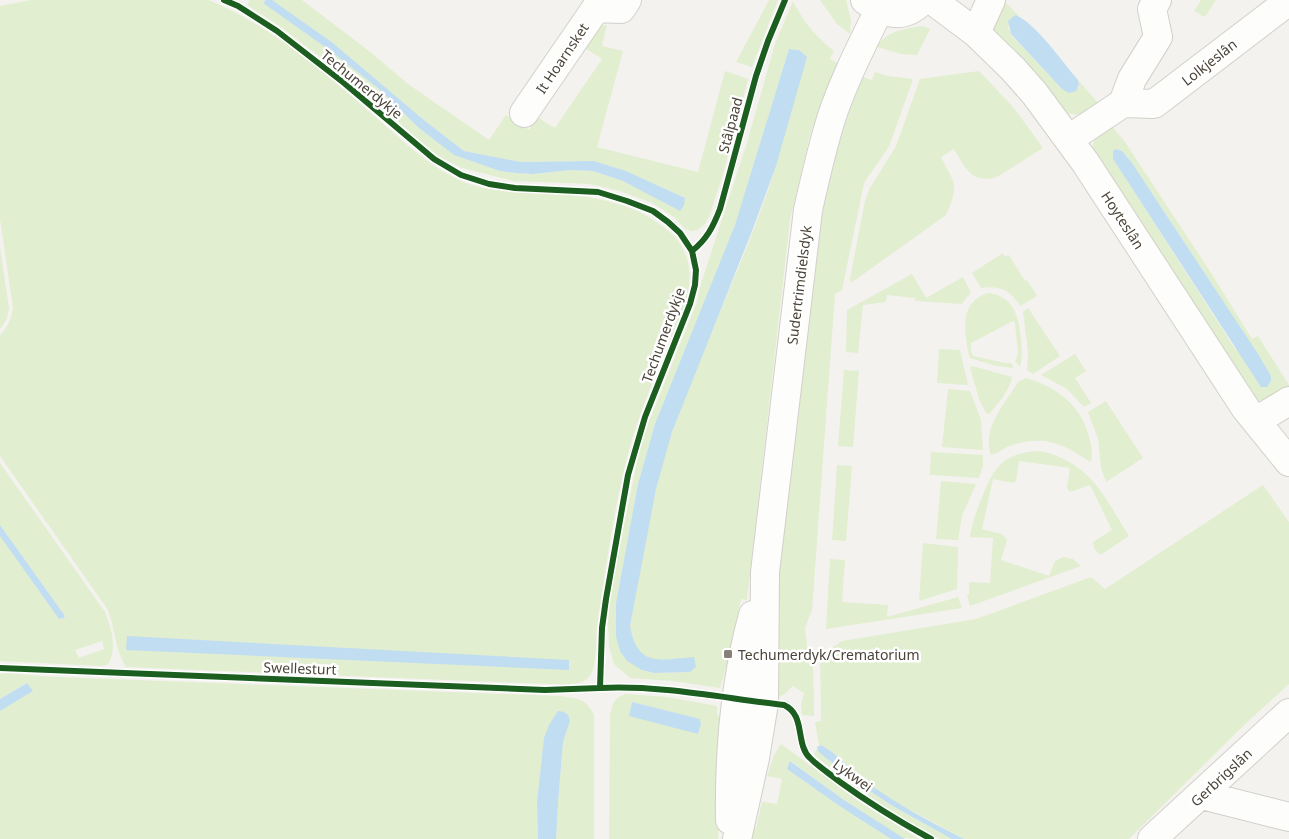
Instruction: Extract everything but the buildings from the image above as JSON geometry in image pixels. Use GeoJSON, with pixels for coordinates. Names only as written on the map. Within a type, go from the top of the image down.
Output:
{"type":"FeatureCollection","features":[{"type":"Feature","properties":{"kind":"street","name":"It Hoarnsket"},"geometry":{"type":"LineString","coordinates":[[524,113],[596,8],[621,9],[627,0]]}},
{"type":"Feature","properties":{"kind":"street"},"geometry":{"type":"LineString","coordinates":[[872,5],[892,14],[906,12],[918,6],[924,0]]}},
{"type":"Feature","properties":{"kind":"street","name":"Hoyteslân"},"geometry":{"type":"LineString","coordinates":[[932,0],[976,33],[1030,88],[1069,139],[1246,409],[1285,450]]}},
{"type":"Feature","properties":{"kind":"street"},"geometry":{"type":"LineString","coordinates":[[976,33],[991,0]]}},
{"type":"Feature","properties":{"kind":"street"},"geometry":{"type":"LineString","coordinates":[[1069,139],[1123,103],[1132,79],[1158,37],[1152,9],[1157,0]]}},
{"type":"Feature","properties":{"kind":"street","name":"Lolkjeslân"},"geometry":{"type":"LineString","coordinates":[[1123,103],[1154,104],[1289,1]]}},
{"type":"Feature","properties":{"kind":"street","name":"Sudertrimdielsdyk"},"geometry":{"type":"LineString","coordinates":[[737,839],[756,758],[764,703],[765,572],[808,210],[832,115],[855,59],[872,5]]}},
{"type":"Feature","properties":{"kind":"street"},"geometry":{"type":"LineString","coordinates":[[1256,421],[1289,401]]}},
{"type":"Feature","properties":{"kind":"street","name":"Sudertrimdielsdyk"},"geometry":{"type":"LineString","coordinates":[[730,839],[731,754],[738,691],[752,620],[765,572]]}},
{"type":"Feature","properties":{"kind":"street","name":"Gerbrigslân"},"geometry":{"type":"LineString","coordinates":[[1152,839],[1289,713]]}},
{"type":"Feature","properties":{"kind":"street"},"geometry":{"type":"LineString","coordinates":[[1202,795],[1289,817]]}},
{"type":"Feature","properties":{"kind":"green space"},"geometry":{"type":"Polygon","coordinates":[[[31,0],[208,0],[252,22],[296,51],[337,83],[414,150],[435,166],[457,179],[488,189],[574,195],[604,200],[646,215],[672,234],[677,240],[687,260],[688,290],[682,312],[650,388],[630,446],[611,536],[597,626],[594,667],[589,677],[576,684],[559,684],[126,667],[117,647],[108,610],[0,456],[0,335],[9,323],[13,308],[0,219],[0,6],[31,0]]]}},
{"type":"Feature","properties":{"kind":"green space"},"geometry":{"type":"Polygon","coordinates":[[[250,0],[266,0],[263,3],[328,48],[378,88],[419,128],[454,155],[500,171],[516,173],[533,174],[571,170],[593,171],[623,181],[680,210],[685,198],[626,171],[594,161],[521,162],[464,151],[425,121],[333,43],[272,0],[302,0],[369,51],[408,84],[489,140],[506,115],[529,130],[537,117],[555,128],[602,59],[585,48],[594,33],[603,25],[607,25],[602,46],[623,51],[597,147],[698,172],[725,71],[748,79],[723,174],[710,214],[705,224],[697,230],[691,231],[685,229],[674,217],[652,203],[620,191],[590,184],[514,181],[462,168],[437,155],[366,92],[281,27],[247,5],[250,0]]]}},
{"type":"Feature","properties":{"kind":"green space"},"geometry":{"type":"Polygon","coordinates":[[[769,0],[778,0],[752,67],[736,62],[769,0]]]}},
{"type":"Feature","properties":{"kind":"green space"},"geometry":{"type":"Polygon","coordinates":[[[820,0],[846,0],[851,20],[850,34],[837,24],[820,0]]]}},
{"type":"Feature","properties":{"kind":"green space"},"geometry":{"type":"Polygon","coordinates":[[[1003,0],[1019,16],[1014,15],[1008,27],[1011,35],[1062,89],[1079,88],[1078,80],[1099,104],[1082,114],[1063,112],[995,37],[992,22],[1003,0]]]}},
{"type":"Feature","properties":{"kind":"green space"},"geometry":{"type":"Polygon","coordinates":[[[1201,0],[1216,0],[1205,17],[1194,11],[1201,0]]]}},
{"type":"Feature","properties":{"kind":"green space"},"geometry":{"type":"Polygon","coordinates":[[[793,1],[810,29],[834,51],[830,59],[838,64],[810,135],[790,220],[747,600],[741,599],[729,657],[720,688],[673,681],[630,678],[614,664],[609,647],[608,624],[610,600],[620,544],[640,448],[697,302],[701,284],[746,146],[775,44],[793,1]],[[789,49],[735,226],[655,424],[638,484],[616,603],[642,670],[654,673],[690,672],[694,658],[661,660],[645,656],[639,650],[630,627],[653,502],[665,454],[685,397],[765,199],[776,165],[787,122],[799,50],[789,49]]]}},
{"type":"Feature","properties":{"kind":"green space"},"geometry":{"type":"Polygon","coordinates":[[[923,26],[930,29],[917,55],[901,54],[877,47],[881,41],[891,34],[903,29],[923,26]]]}},
{"type":"Feature","properties":{"kind":"green space"},"geometry":{"type":"Polygon","coordinates":[[[979,71],[1014,108],[1043,148],[997,177],[988,179],[970,173],[954,149],[941,157],[954,184],[953,197],[946,215],[851,283],[850,278],[865,201],[870,188],[896,146],[920,79],[979,71]]]}},
{"type":"Feature","properties":{"kind":"green space"},"geometry":{"type":"Polygon","coordinates":[[[875,72],[888,76],[913,79],[889,147],[865,181],[842,290],[835,294],[812,610],[805,628],[808,653],[813,653],[814,716],[802,715],[801,705],[804,693],[793,686],[782,695],[773,696],[776,609],[791,453],[816,251],[829,181],[849,112],[863,77],[872,80],[875,72]]]}},
{"type":"Feature","properties":{"kind":"green space"},"geometry":{"type":"Polygon","coordinates":[[[1111,125],[1125,142],[1252,339],[1258,336],[1289,385],[1289,392],[1267,401],[1255,400],[1091,150],[1095,139],[1111,125]],[[1116,149],[1113,159],[1237,352],[1214,287],[1132,163],[1122,151],[1116,149]]]}},
{"type":"Feature","properties":{"kind":"green space"},"geometry":{"type":"Polygon","coordinates":[[[0,247],[9,308],[7,319],[0,329],[0,247]]]}},
{"type":"Feature","properties":{"kind":"green space"},"geometry":{"type":"Polygon","coordinates":[[[1003,253],[1005,257],[1009,255],[1037,296],[1020,306],[1013,296],[1004,290],[993,287],[981,288],[972,273],[1003,253]]]}},
{"type":"Feature","properties":{"kind":"green space"},"geometry":{"type":"Polygon","coordinates":[[[912,274],[926,298],[963,277],[971,293],[962,304],[915,301],[915,298],[887,295],[886,302],[863,305],[858,353],[846,352],[847,310],[912,274]]]}},
{"type":"Feature","properties":{"kind":"green space"},"geometry":{"type":"Polygon","coordinates":[[[988,293],[1004,298],[1014,309],[1020,332],[1020,367],[1015,361],[1018,354],[1015,323],[1013,321],[971,343],[971,351],[973,356],[1011,363],[1014,368],[996,366],[970,358],[965,327],[968,310],[979,297],[988,293]]]}},
{"type":"Feature","properties":{"kind":"green space"},"geometry":{"type":"Polygon","coordinates":[[[1028,308],[1060,356],[1033,374],[1027,370],[1028,352],[1023,312],[1028,308]]]}},
{"type":"Feature","properties":{"kind":"green space"},"geometry":{"type":"Polygon","coordinates":[[[939,349],[960,350],[968,385],[937,383],[939,349]]]}},
{"type":"Feature","properties":{"kind":"green space"},"geometry":{"type":"Polygon","coordinates":[[[1075,354],[1086,371],[1075,378],[1091,403],[1084,407],[1067,389],[1041,375],[1075,354]]]}},
{"type":"Feature","properties":{"kind":"green space"},"geometry":{"type":"Polygon","coordinates":[[[970,367],[1012,377],[1000,402],[989,414],[986,413],[979,399],[970,367]]]}},
{"type":"Feature","properties":{"kind":"green space"},"geometry":{"type":"Polygon","coordinates":[[[844,370],[859,371],[853,447],[838,446],[844,370]]]}},
{"type":"Feature","properties":{"kind":"green space"},"geometry":{"type":"Polygon","coordinates":[[[1026,378],[1057,392],[1074,407],[1089,437],[1092,452],[1091,461],[1061,445],[1044,441],[1012,445],[991,455],[989,435],[996,416],[1018,382],[1026,378]]]}},
{"type":"Feature","properties":{"kind":"green space"},"geometry":{"type":"Polygon","coordinates":[[[948,389],[970,391],[981,420],[983,450],[942,447],[948,389]]]}},
{"type":"Feature","properties":{"kind":"green space"},"geometry":{"type":"Polygon","coordinates":[[[1106,401],[1143,458],[1106,482],[1101,468],[1098,439],[1088,412],[1106,401]]]}},
{"type":"Feature","properties":{"kind":"green space"},"geometry":{"type":"Polygon","coordinates":[[[1041,451],[1073,464],[1084,473],[1103,495],[1129,536],[1102,554],[1099,554],[1094,548],[1093,542],[1112,530],[1090,485],[1070,492],[1067,488],[1070,468],[1019,461],[1016,481],[1013,483],[993,479],[982,529],[1002,534],[1007,540],[1001,560],[1049,576],[1055,561],[1063,557],[1073,559],[1081,566],[970,606],[967,595],[969,594],[969,582],[990,583],[993,538],[970,537],[975,516],[992,476],[997,468],[1010,457],[1041,451]]]}},
{"type":"Feature","properties":{"kind":"green space"},"geometry":{"type":"Polygon","coordinates":[[[931,452],[983,455],[983,466],[979,478],[930,475],[931,452]]]}},
{"type":"Feature","properties":{"kind":"green space"},"geometry":{"type":"Polygon","coordinates":[[[0,463],[105,612],[113,645],[113,651],[108,664],[103,666],[0,661],[0,536],[59,619],[65,616],[0,525],[0,463]],[[102,641],[75,650],[79,658],[104,649],[102,641]]]}},
{"type":"Feature","properties":{"kind":"green space"},"geometry":{"type":"Polygon","coordinates":[[[837,465],[852,466],[846,541],[832,540],[837,465]]]}},
{"type":"Feature","properties":{"kind":"green space"},"geometry":{"type":"Polygon","coordinates":[[[941,481],[976,484],[962,516],[958,540],[936,539],[941,481]]]}},
{"type":"Feature","properties":{"kind":"green space"},"geometry":{"type":"Polygon","coordinates":[[[1263,485],[1289,522],[1289,684],[1242,727],[1129,839],[964,839],[890,799],[863,780],[837,756],[819,745],[815,722],[821,721],[820,652],[827,651],[842,641],[976,619],[1091,577],[1105,589],[1263,485]]]}},
{"type":"Feature","properties":{"kind":"green space"},"geometry":{"type":"Polygon","coordinates":[[[923,543],[958,547],[957,589],[919,601],[923,543]]]}},
{"type":"Feature","properties":{"kind":"green space"},"geometry":{"type":"Polygon","coordinates":[[[830,559],[845,560],[842,602],[888,605],[887,617],[958,597],[962,608],[826,629],[830,559]]]}},
{"type":"Feature","properties":{"kind":"green space"},"geometry":{"type":"Polygon","coordinates":[[[0,674],[56,677],[575,698],[588,705],[594,715],[594,839],[556,839],[563,742],[570,721],[544,738],[537,802],[538,839],[0,839],[0,711],[33,691],[26,683],[0,699],[0,674]]]}},
{"type":"Feature","properties":{"kind":"green space"},"geometry":{"type":"Polygon","coordinates":[[[626,694],[667,697],[717,706],[717,715],[726,719],[718,839],[609,839],[610,717],[614,702],[626,694]],[[632,702],[630,716],[698,733],[701,724],[699,719],[632,702]]]}},
{"type":"Feature","properties":{"kind":"green space"},"geometry":{"type":"Polygon","coordinates":[[[781,744],[861,803],[919,839],[903,838],[844,800],[791,761],[787,769],[891,839],[748,839],[750,827],[756,828],[762,802],[777,804],[782,779],[767,776],[774,755],[781,744]]]}},
{"type":"Feature","properties":{"kind":"green space"},"geometry":{"type":"Polygon","coordinates":[[[817,749],[861,785],[891,805],[952,839],[940,839],[867,795],[820,760],[814,754],[817,749]]]}},
{"type":"Feature","properties":{"kind":"water"},"geometry":{"type":"Polygon","coordinates":[[[266,0],[272,0],[333,43],[425,121],[464,151],[521,162],[594,161],[626,171],[685,198],[684,205],[680,211],[623,181],[593,171],[571,170],[533,174],[516,173],[500,171],[454,155],[419,128],[378,88],[328,49],[263,3],[266,0]]]}},
{"type":"Feature","properties":{"kind":"water"},"geometry":{"type":"Polygon","coordinates":[[[1015,15],[1031,25],[1040,34],[1078,80],[1079,85],[1076,91],[1069,93],[1062,89],[1011,34],[1008,21],[1015,15]]]}},
{"type":"Feature","properties":{"kind":"water"},"geometry":{"type":"Polygon","coordinates":[[[789,49],[799,50],[807,57],[776,166],[672,432],[656,489],[630,626],[634,640],[645,655],[661,659],[694,657],[696,667],[690,672],[654,673],[642,670],[627,661],[620,651],[616,636],[616,603],[638,484],[655,424],[735,225],[789,49]]]}},
{"type":"Feature","properties":{"kind":"water"},"geometry":{"type":"Polygon","coordinates":[[[1116,149],[1122,151],[1132,163],[1258,354],[1271,376],[1271,381],[1267,387],[1261,387],[1113,159],[1113,151],[1116,149]]]}},
{"type":"Feature","properties":{"kind":"water"},"geometry":{"type":"Polygon","coordinates":[[[0,525],[65,616],[64,618],[59,619],[0,536],[0,525]]]}},
{"type":"Feature","properties":{"kind":"water"},"geometry":{"type":"Polygon","coordinates":[[[127,636],[569,660],[569,670],[126,650],[127,636]]]}},
{"type":"Feature","properties":{"kind":"water"},"geometry":{"type":"Polygon","coordinates":[[[27,683],[33,691],[0,711],[0,699],[27,683]]]}},
{"type":"Feature","properties":{"kind":"water"},"geometry":{"type":"Polygon","coordinates":[[[632,702],[700,719],[701,724],[698,734],[629,716],[632,702]]]}},
{"type":"Feature","properties":{"kind":"water"},"geometry":{"type":"Polygon","coordinates":[[[558,711],[568,715],[570,721],[563,742],[556,839],[538,839],[537,802],[544,738],[549,725],[558,711]]]}},
{"type":"Feature","properties":{"kind":"water"},"geometry":{"type":"Polygon","coordinates":[[[821,745],[878,790],[964,839],[952,839],[891,805],[822,755],[817,747],[821,745]]]}},
{"type":"Feature","properties":{"kind":"water"},"geometry":{"type":"Polygon","coordinates":[[[790,761],[844,800],[905,839],[891,839],[841,807],[787,769],[790,761]]]}},
{"type":"Feature","properties":{"kind":"cycle path","name":"Techumerdykje"},"geometry":{"type":"LineString","coordinates":[[224,0],[238,6],[277,31],[344,83],[434,159],[461,175],[489,184],[515,188],[598,192],[653,211],[680,233],[692,251],[696,270],[695,285],[690,304],[645,417],[628,475],[602,628],[600,688],[669,690],[784,705],[795,716],[805,752],[813,761],[862,797],[931,839]]}},
{"type":"Feature","properties":{"kind":"cycle path","name":"Stâlpaad"},"geometry":{"type":"LineString","coordinates":[[692,251],[709,232],[720,209],[756,76],[785,0]]}},
{"type":"Feature","properties":{"kind":"cycle path","name":"Swellesturt"},"geometry":{"type":"LineString","coordinates":[[0,668],[545,690],[600,688]]}},
{"type":"Feature","properties":{"kind":"place","name":"Techumerdyk/Crematorium"},"geometry":{"type":"Point","coordinates":[728,654]}}]}
